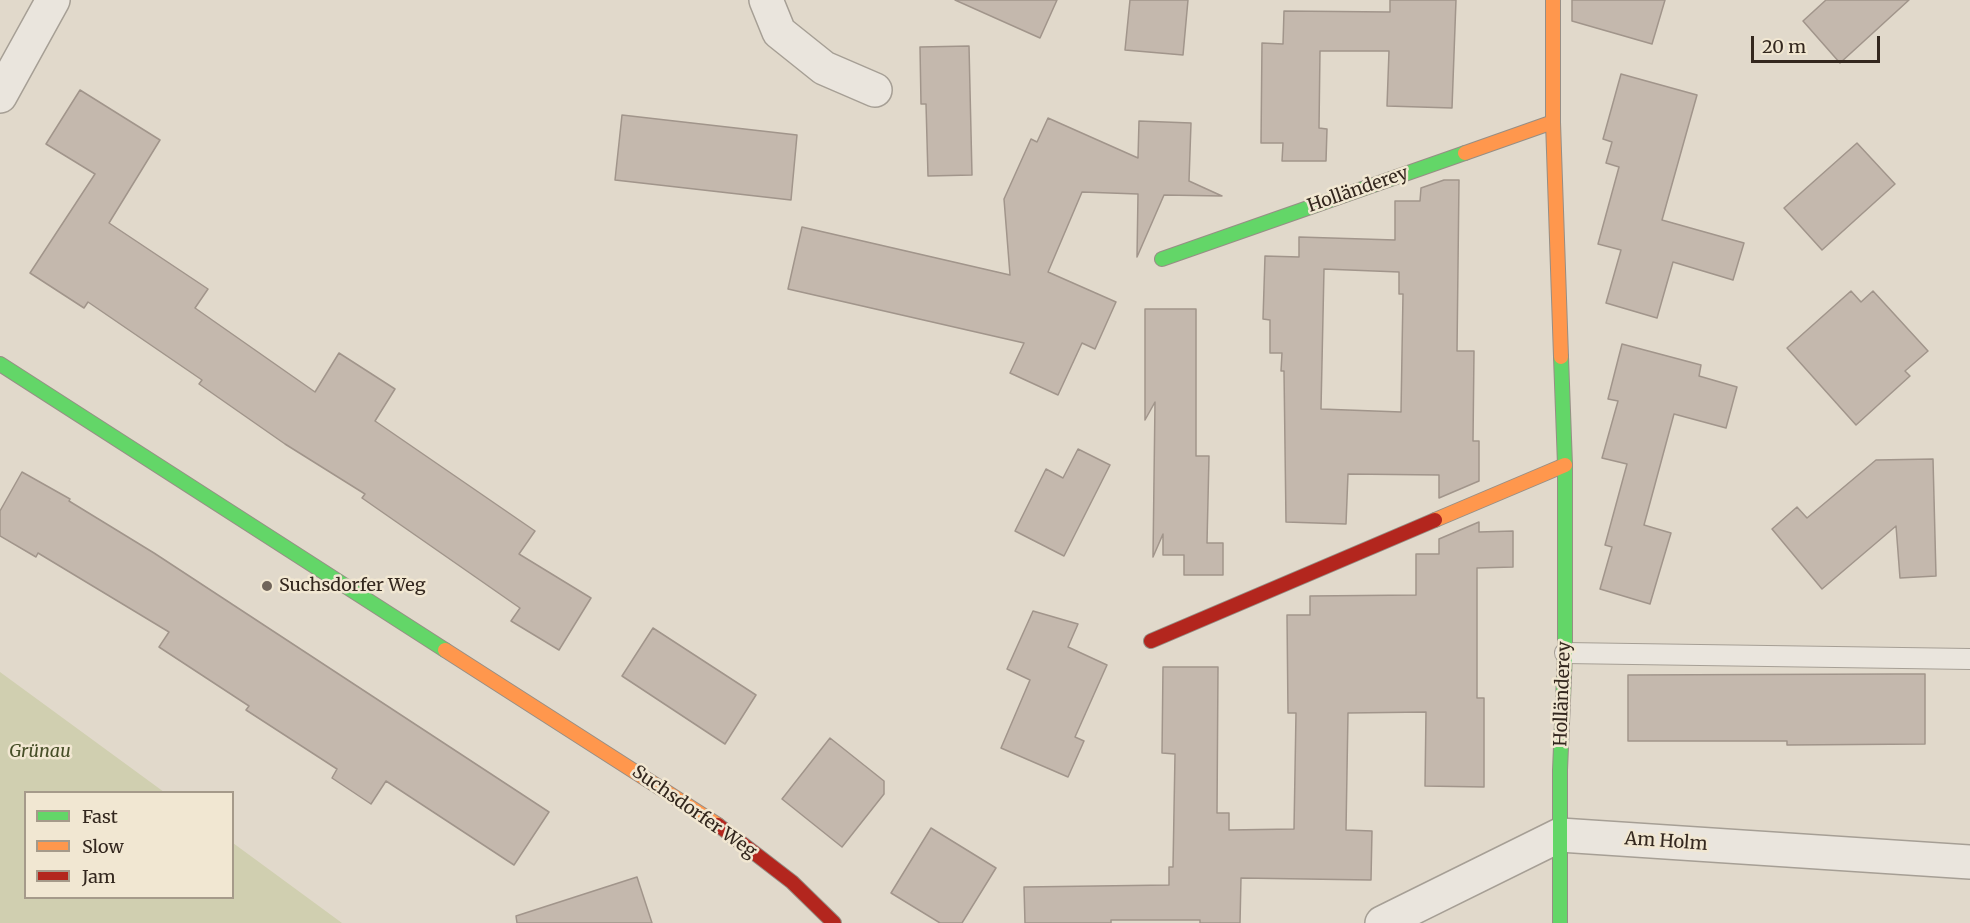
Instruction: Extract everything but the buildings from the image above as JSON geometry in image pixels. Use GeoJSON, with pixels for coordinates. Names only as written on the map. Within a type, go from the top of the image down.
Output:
{"type":"FeatureCollection","features":[{"type":"Feature","properties":{"kind":"street"},"geometry":{"type":"LineString","coordinates":[[0,96],[53,0]]}},
{"type":"Feature","properties":{"kind":"street"},"geometry":{"type":"LineString","coordinates":[[766,0],[779,32],[824,68],[875,90]]}},
{"type":"Feature","properties":{"kind":"street","name":"Holländerey"},"geometry":{"type":"LineString","coordinates":[[1553,0],[1553,122],[1565,465],[1565,654],[1560,770],[1560,923]]}},
{"type":"Feature","properties":{"kind":"street","name":"Holländerey"},"geometry":{"type":"LineString","coordinates":[[1162,259],[1553,122]]}},
{"type":"Feature","properties":{"kind":"street","name":"Suchsdorfer Weg"},"geometry":{"type":"LineString","coordinates":[[0,364],[381,611],[706,816],[792,882],[824,919]]}},
{"type":"Feature","properties":{"kind":"street"},"geometry":{"type":"LineString","coordinates":[[1151,642],[1565,465]]}},
{"type":"Feature","properties":{"kind":"street"},"geometry":{"type":"LineString","coordinates":[[1382,923],[1560,835]]}},
{"type":"Feature","properties":{"kind":"street","name":"Am Holm"},"geometry":{"type":"LineString","coordinates":[[1560,835],[1970,862]]}},
{"type":"Feature","properties":{"kind":"lane"},"geometry":{"type":"LineString","coordinates":[[1565,654],[1970,659]]}},
{"type":"Feature","properties":{"kind":"green space","name":"Grünau"},"geometry":{"type":"Polygon","coordinates":[[[0,672],[163,791],[24,791],[24,899],[234,899],[234,844],[342,923],[0,923],[0,672]]]}},
{"type":"Feature","properties":{"kind":"traffic: fast"},"geometry":{"type":"LineString","coordinates":[[1162,259],[1465,153]]}},
{"type":"Feature","properties":{"kind":"traffic: fast"},"geometry":{"type":"LineString","coordinates":[[1560,923],[1560,770],[1565,653],[1565,465],[1561,357]]}},
{"type":"Feature","properties":{"kind":"traffic: fast"},"geometry":{"type":"LineString","coordinates":[[0,364],[445,650]]}},
{"type":"Feature","properties":{"kind":"traffic: slow"},"geometry":{"type":"LineString","coordinates":[[1553,0],[1553,122],[1561,357]]}},
{"type":"Feature","properties":{"kind":"traffic: slow"},"geometry":{"type":"LineString","coordinates":[[1465,153],[1553,122]]}},
{"type":"Feature","properties":{"kind":"traffic: slow"},"geometry":{"type":"LineString","coordinates":[[1435,520],[1565,465]]}},
{"type":"Feature","properties":{"kind":"traffic: slow"},"geometry":{"type":"LineString","coordinates":[[445,650],[718,825]]}},
{"type":"Feature","properties":{"kind":"traffic: jam"},"geometry":{"type":"LineString","coordinates":[[1151,641],[1435,520]]}},
{"type":"Feature","properties":{"kind":"traffic: jam"},"geometry":{"type":"LineString","coordinates":[[718,825],[792,882],[834,923]]}},
{"type":"Feature","properties":{"kind":"place","name":"Suchsdorfer Weg"},"geometry":{"type":"Point","coordinates":[267,586]}}]}
